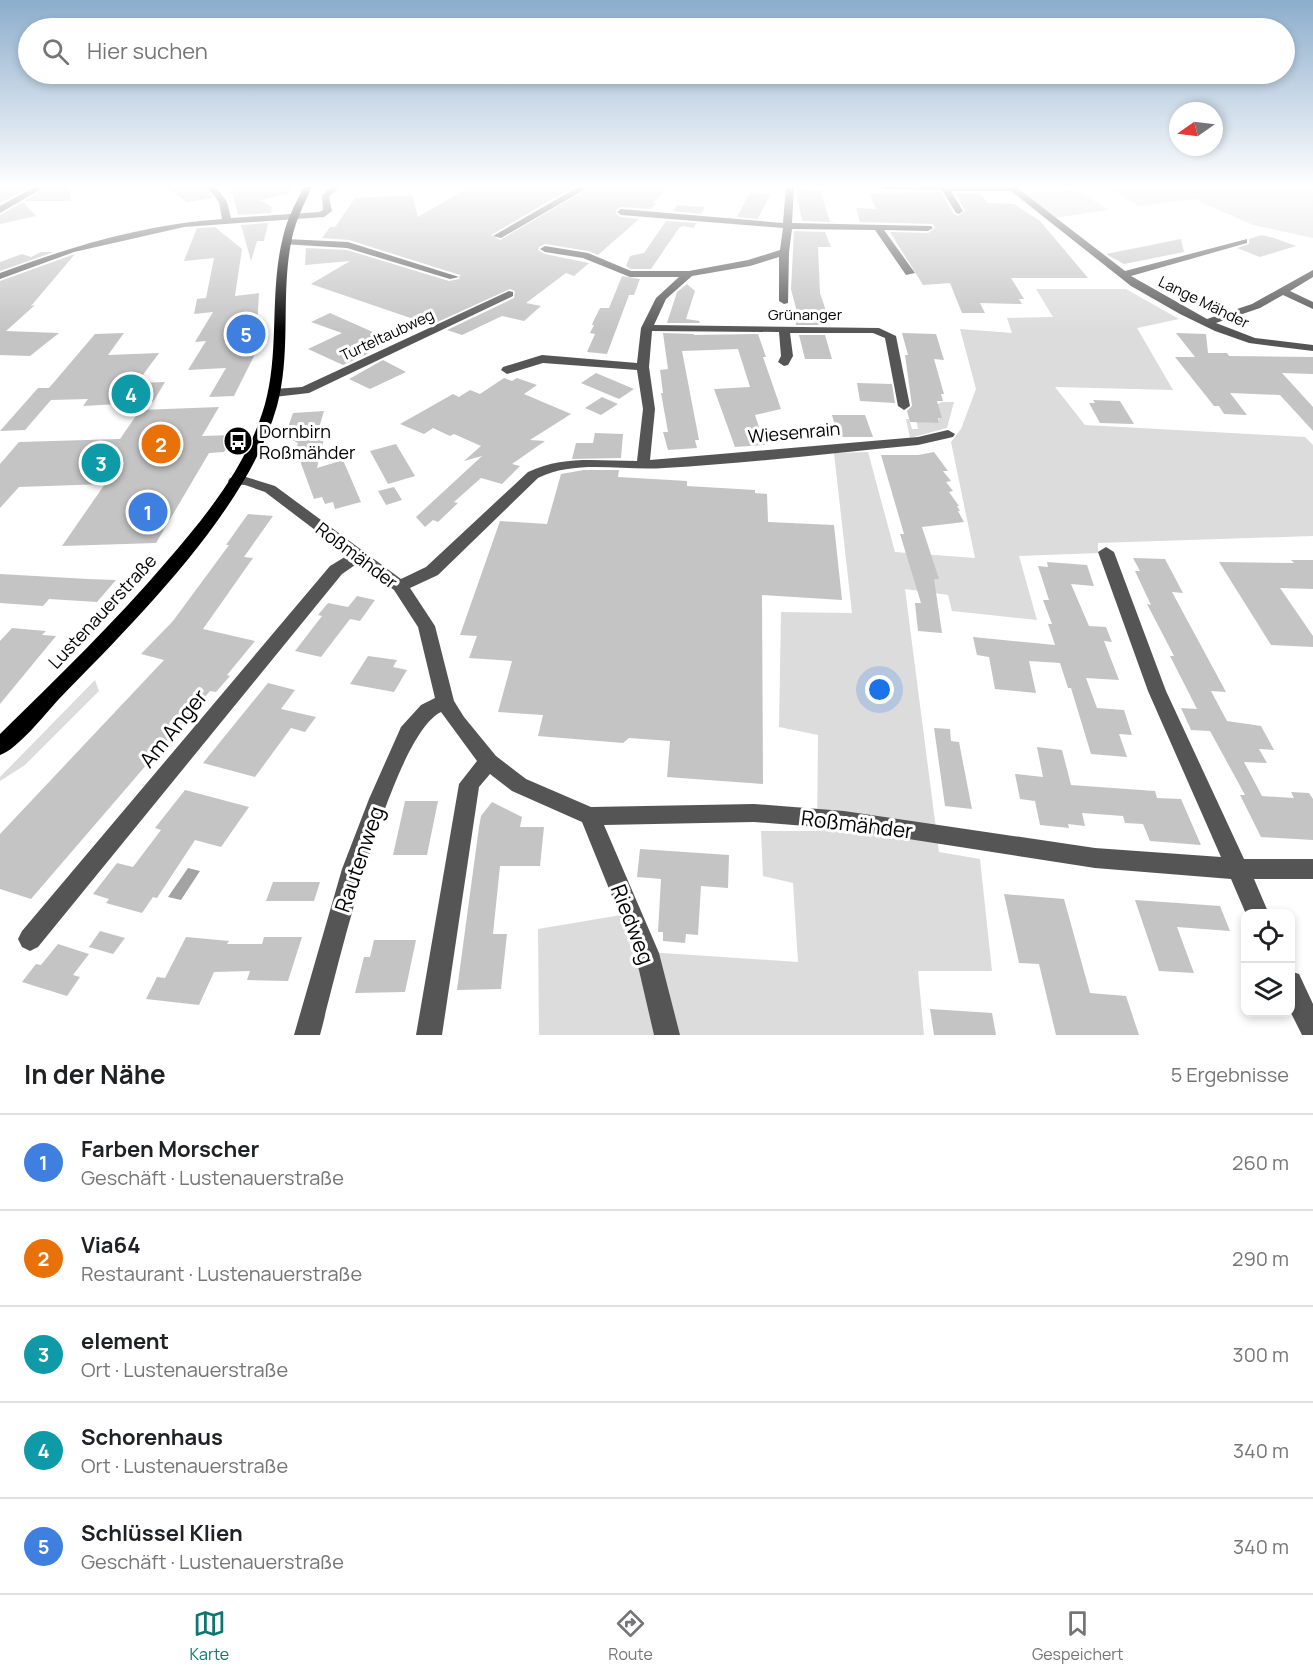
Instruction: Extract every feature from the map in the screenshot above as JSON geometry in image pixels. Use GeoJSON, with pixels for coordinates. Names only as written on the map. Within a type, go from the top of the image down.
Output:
{"type":"FeatureCollection","features":[{"type":"Feature","properties":{"kind":"main road","name":"Lustenauerstraße"},"geometry":{"type":"LineString","coordinates":[[0,747],[75,673],[152,590],[202,529],[235,481],[254,447],[274,393],[281,340],[282,279],[288,235]]}},
{"type":"Feature","properties":{"kind":"street"},"geometry":{"type":"LineString","coordinates":[[0,276],[71,250],[132,235]]}},
{"type":"Feature","properties":{"kind":"street"},"geometry":{"type":"LineString","coordinates":[[784,301],[786,235]]}},
{"type":"Feature","properties":{"kind":"street"},"geometry":{"type":"LineString","coordinates":[[883,235],[910,273]]}},
{"type":"Feature","properties":{"kind":"street","name":"Lange Mähder"},"geometry":{"type":"LineString","coordinates":[[1072,235],[1123,275],[1155,296],[1208,323],[1253,341],[1313,348]]}},
{"type":"Feature","properties":{"kind":"street","name":"Lange Mähder"},"geometry":{"type":"LineString","coordinates":[[1123,275],[1244,241]]}},
{"type":"Feature","properties":{"kind":"street"},"geometry":{"type":"LineString","coordinates":[[286,242],[348,245],[454,277]]}},
{"type":"Feature","properties":{"kind":"street"},"geometry":{"type":"LineString","coordinates":[[545,249],[585,255],[630,274],[689,274],[750,263],[784,252]]}},
{"type":"Feature","properties":{"kind":"street"},"geometry":{"type":"LineString","coordinates":[[1208,323],[1256,306],[1313,273]]}},
{"type":"Feature","properties":{"kind":"street"},"geometry":{"type":"LineString","coordinates":[[643,465],[649,409],[643,367],[648,328],[661,298],[689,274]]}},
{"type":"Feature","properties":{"kind":"street"},"geometry":{"type":"LineString","coordinates":[[1283,291],[1313,306]]}},
{"type":"Feature","properties":{"kind":"street","name":"Turteltaubweg"},"geometry":{"type":"LineString","coordinates":[[274,393],[305,390],[510,294]]}},
{"type":"Feature","properties":{"kind":"street","name":"Grünanger"},"geometry":{"type":"LineString","coordinates":[[648,328],[875,330],[890,336],[904,406]]}},
{"type":"Feature","properties":{"kind":"street"},"geometry":{"type":"LineString","coordinates":[[784,330],[787,356],[784,362]]}},
{"type":"Feature","properties":{"kind":"street"},"geometry":{"type":"LineString","coordinates":[[507,370],[542,359],[643,367]]}},
{"type":"Feature","properties":{"kind":"street","name":"Wiesenrain"},"geometry":{"type":"LineString","coordinates":[[400,586],[432,571],[533,475],[546,467],[563,464],[643,465],[918,441],[948,434]]}},
{"type":"Feature","properties":{"kind":"street","name":"Roßmähder"},"geometry":{"type":"LineString","coordinates":[[235,481],[255,483],[270,489],[400,586],[426,626],[445,702],[457,722],[489,762],[519,785],[590,816],[765,814],[844,820],[1095,858],[1237,869],[1313,869]]}},
{"type":"Feature","properties":{"kind":"street"},"geometry":{"type":"LineString","coordinates":[[1106,552],[1149,672],[1256,909]]}},
{"type":"Feature","properties":{"kind":"street","name":"Am Anger"},"geometry":{"type":"LineString","coordinates":[[30,939],[328,579],[336,570],[359,555]]}},
{"type":"Feature","properties":{"kind":"street","name":"Rautenweg"},"geometry":{"type":"LineString","coordinates":[[307,1035],[353,869],[379,800],[408,734],[428,710],[445,702]]}},
{"type":"Feature","properties":{"kind":"street"},"geometry":{"type":"LineString","coordinates":[[429,1035],[469,784],[489,762]]}},
{"type":"Feature","properties":{"kind":"street","name":"Riedweg"},"geometry":{"type":"LineString","coordinates":[[590,816],[647,953],[667,1035]]}},
{"type":"Feature","properties":{"kind":"street"},"geometry":{"type":"LineString","coordinates":[[1295,993],[1313,1031]]}},
{"type":"Feature","properties":{"kind":"shaded area"},"geometry":{"type":"Polygon","coordinates":[[[1036,289],[1126,289],[1179,319],[1137,328],[1173,390],[1055,387],[1085,425],[1305,437],[1313,445],[1313,536],[1098,543],[1098,553],[1019,556],[1037,620],[952,611],[948,595],[905,589],[939,852],[980,859],[992,971],[918,971],[924,1035],[539,1035],[538,929],[621,915],[632,951],[798,962],[793,883],[763,876],[761,831],[817,831],[818,735],[779,727],[781,612],[852,613],[834,453],[868,452],[895,552],[975,558],[951,442],[961,429],[976,389],[960,329],[1012,333],[1007,318],[1053,317],[1036,289]]]}},
{"type":"Feature","properties":{"kind":"shaded area"},"geometry":{"type":"Polygon","coordinates":[[[954,402],[947,428],[910,438],[906,419],[909,419],[912,429],[918,429],[916,419],[939,423],[938,404],[954,402]]]}},
{"type":"Feature","properties":{"kind":"shaded area"},"geometry":{"type":"Polygon","coordinates":[[[95,680],[99,691],[25,765],[0,781],[0,777],[95,680]]]}},
{"type":"Feature","properties":{"kind":"shaded area"},"geometry":{"type":"Polygon","coordinates":[[[188,868],[200,871],[181,900],[168,897],[188,868]]]}},
{"type":"Feature","properties":{"kind":"building"},"geometry":{"type":"Polygon","coordinates":[[[194,235],[225,235],[242,249],[235,296],[259,293],[257,327],[245,350],[257,350],[234,396],[209,397],[226,368],[188,370],[206,341],[195,342],[213,312],[194,314],[197,299],[206,298],[214,258],[184,261],[194,235]]]}},
{"type":"Feature","properties":{"kind":"building"},"geometry":{"type":"Polygon","coordinates":[[[244,235],[265,235],[264,241],[257,241],[251,261],[244,235]]]}},
{"type":"Feature","properties":{"kind":"building"},"geometry":{"type":"Polygon","coordinates":[[[324,235],[492,235],[500,240],[508,235],[620,235],[598,255],[588,251],[545,244],[539,247],[538,250],[545,254],[589,263],[574,276],[566,273],[526,303],[541,306],[524,321],[502,316],[462,335],[447,330],[514,298],[515,291],[510,289],[431,325],[311,284],[350,261],[305,265],[306,248],[347,250],[449,281],[459,279],[460,275],[349,240],[322,238],[324,235]]]}},
{"type":"Feature","properties":{"kind":"building"},"geometry":{"type":"Polygon","coordinates":[[[656,235],[674,235],[651,269],[631,269],[626,266],[630,256],[644,253],[656,235]]]}},
{"type":"Feature","properties":{"kind":"building"},"geometry":{"type":"Polygon","coordinates":[[[794,235],[826,235],[831,247],[818,247],[820,293],[829,320],[821,320],[822,325],[796,325],[795,320],[799,320],[791,289],[794,235]]]}},
{"type":"Feature","properties":{"kind":"building"},"geometry":{"type":"Polygon","coordinates":[[[892,235],[1052,235],[1088,278],[1011,278],[1024,299],[1019,299],[1022,304],[980,303],[985,313],[962,313],[950,283],[923,285],[892,235]]]}},
{"type":"Feature","properties":{"kind":"building"},"geometry":{"type":"Polygon","coordinates":[[[1262,235],[1296,246],[1260,257],[1237,248],[1249,244],[1249,239],[1262,235]]]}},
{"type":"Feature","properties":{"kind":"building"},"geometry":{"type":"Polygon","coordinates":[[[1181,239],[1184,252],[1124,264],[1106,254],[1181,239]]]}},
{"type":"Feature","properties":{"kind":"building"},"geometry":{"type":"Polygon","coordinates":[[[41,252],[54,252],[0,271],[0,262],[22,254],[31,257],[41,252]]]}},
{"type":"Feature","properties":{"kind":"building"},"geometry":{"type":"Polygon","coordinates":[[[75,254],[31,306],[35,305],[6,331],[59,333],[30,356],[0,355],[0,281],[75,254]]]}},
{"type":"Feature","properties":{"kind":"building"},"geometry":{"type":"Polygon","coordinates":[[[622,276],[640,279],[634,295],[629,295],[607,354],[587,352],[595,334],[590,333],[593,322],[600,308],[609,308],[622,276]]]}},
{"type":"Feature","properties":{"kind":"building"},"geometry":{"type":"Polygon","coordinates":[[[687,284],[695,291],[686,319],[700,321],[699,323],[667,323],[677,292],[687,284]]]}},
{"type":"Feature","properties":{"kind":"building"},"geometry":{"type":"Polygon","coordinates":[[[330,313],[385,337],[360,349],[369,353],[343,365],[308,349],[342,333],[311,322],[330,313]]]}},
{"type":"Feature","properties":{"kind":"building"},"geometry":{"type":"Polygon","coordinates":[[[124,333],[108,355],[159,353],[137,383],[165,382],[153,402],[83,406],[88,399],[51,400],[25,430],[0,431],[38,388],[49,388],[95,334],[124,333]]]}},
{"type":"Feature","properties":{"kind":"building"},"geometry":{"type":"Polygon","coordinates":[[[663,333],[758,334],[766,357],[763,357],[781,409],[755,415],[765,445],[735,447],[714,389],[750,387],[738,349],[682,351],[699,440],[695,440],[697,448],[668,450],[663,432],[668,432],[661,393],[663,393],[660,370],[668,369],[663,333]]]}},
{"type":"Feature","properties":{"kind":"building"},"geometry":{"type":"Polygon","coordinates":[[[902,333],[936,334],[944,360],[934,359],[944,394],[941,394],[943,401],[937,401],[942,418],[938,418],[939,423],[910,422],[907,411],[912,406],[905,355],[908,355],[902,333]]]}},
{"type":"Feature","properties":{"kind":"building"},"geometry":{"type":"Polygon","coordinates":[[[1176,333],[1206,334],[1208,353],[1227,353],[1229,356],[1313,357],[1313,374],[1282,373],[1313,407],[1313,431],[1280,395],[1230,393],[1247,415],[1224,414],[1219,406],[1214,406],[1175,357],[1195,357],[1176,333]]]}},
{"type":"Feature","properties":{"kind":"building"},"geometry":{"type":"Polygon","coordinates":[[[799,335],[825,335],[832,359],[805,359],[799,335]]]}},
{"type":"Feature","properties":{"kind":"building"},"geometry":{"type":"Polygon","coordinates":[[[383,360],[406,372],[370,389],[349,379],[383,360]]]}},
{"type":"Feature","properties":{"kind":"building"},"geometry":{"type":"Polygon","coordinates":[[[596,373],[634,389],[619,399],[581,383],[596,373]]]}},
{"type":"Feature","properties":{"kind":"building"},"geometry":{"type":"Polygon","coordinates":[[[504,378],[512,381],[517,378],[537,385],[524,394],[571,414],[530,440],[545,441],[512,464],[520,466],[502,484],[481,478],[454,502],[458,503],[438,522],[433,520],[425,527],[416,517],[482,456],[464,461],[481,446],[433,428],[424,434],[400,424],[453,394],[459,397],[470,390],[480,394],[504,378]]]}},
{"type":"Feature","properties":{"kind":"building"},"geometry":{"type":"Polygon","coordinates":[[[857,383],[892,384],[895,403],[860,401],[857,383]]]}},
{"type":"Feature","properties":{"kind":"building"},"geometry":{"type":"Polygon","coordinates":[[[602,397],[618,404],[601,415],[585,408],[602,397]]]}},
{"type":"Feature","properties":{"kind":"building"},"geometry":{"type":"Polygon","coordinates":[[[1093,400],[1120,401],[1134,424],[1100,423],[1089,403],[1095,403],[1093,400]]]}},
{"type":"Feature","properties":{"kind":"building"},"geometry":{"type":"Polygon","coordinates":[[[219,407],[202,436],[234,435],[224,452],[209,453],[156,543],[62,546],[105,484],[19,487],[0,508],[0,464],[19,442],[120,439],[140,410],[219,407]]]}},
{"type":"Feature","properties":{"kind":"building"},"geometry":{"type":"Polygon","coordinates":[[[324,411],[318,431],[326,430],[317,468],[343,460],[361,502],[335,509],[333,502],[325,504],[322,497],[314,499],[296,450],[298,443],[285,436],[293,413],[324,411]]]}},
{"type":"Feature","properties":{"kind":"building"},"geometry":{"type":"Polygon","coordinates":[[[832,415],[865,415],[873,437],[838,437],[832,415]]]}},
{"type":"Feature","properties":{"kind":"building"},"geometry":{"type":"Polygon","coordinates":[[[595,433],[623,434],[621,458],[572,459],[576,443],[593,443],[595,433]]]}},
{"type":"Feature","properties":{"kind":"building"},"geometry":{"type":"Polygon","coordinates":[[[396,444],[415,476],[388,484],[370,451],[396,444]]]}},
{"type":"Feature","properties":{"kind":"building"},"geometry":{"type":"Polygon","coordinates":[[[934,452],[948,471],[943,471],[951,481],[946,482],[953,491],[949,492],[959,506],[957,506],[960,511],[958,511],[964,522],[922,527],[939,579],[934,579],[942,633],[918,631],[915,603],[921,603],[900,534],[904,534],[881,455],[918,455],[934,452]]]}},
{"type":"Feature","properties":{"kind":"building"},"geometry":{"type":"Polygon","coordinates":[[[584,470],[619,470],[618,477],[687,481],[687,486],[755,490],[755,493],[767,494],[768,522],[834,525],[842,600],[762,595],[763,784],[667,777],[670,741],[629,738],[623,743],[538,736],[543,715],[498,712],[512,661],[469,658],[477,636],[460,635],[500,521],[547,524],[561,474],[584,470]]]}},
{"type":"Feature","properties":{"kind":"building"},"geometry":{"type":"Polygon","coordinates":[[[394,487],[402,500],[386,505],[378,491],[394,487]]]}},
{"type":"Feature","properties":{"kind":"building"},"geometry":{"type":"Polygon","coordinates":[[[248,514],[273,516],[244,557],[253,558],[203,629],[255,641],[227,675],[230,676],[216,692],[210,691],[31,899],[0,889],[0,834],[164,660],[141,654],[173,621],[229,545],[226,545],[248,514]]]}},
{"type":"Feature","properties":{"kind":"building"},"geometry":{"type":"Polygon","coordinates":[[[1133,558],[1165,559],[1183,593],[1172,592],[1226,692],[1211,691],[1227,721],[1261,726],[1274,750],[1259,749],[1267,763],[1244,762],[1262,796],[1294,798],[1291,792],[1309,793],[1313,799],[1313,840],[1261,837],[1240,795],[1245,795],[1210,731],[1191,730],[1181,708],[1197,709],[1170,656],[1174,656],[1147,604],[1151,605],[1135,571],[1140,571],[1133,558]]]}},
{"type":"Feature","properties":{"kind":"building"},"geometry":{"type":"Polygon","coordinates":[[[1291,560],[1313,560],[1313,589],[1280,588],[1313,636],[1313,647],[1271,645],[1219,562],[1294,563],[1291,560]]]}},
{"type":"Feature","properties":{"kind":"building"},"geometry":{"type":"Polygon","coordinates":[[[1047,562],[1087,565],[1094,586],[1071,584],[1089,626],[1106,627],[1112,642],[1104,641],[1119,680],[1086,678],[1097,708],[1124,710],[1132,735],[1119,734],[1127,757],[1091,754],[1071,688],[1068,688],[1060,663],[1029,661],[1036,693],[995,689],[989,657],[977,655],[973,637],[1055,645],[1048,624],[1052,624],[1043,600],[1049,600],[1038,566],[1048,567],[1047,562]]]}},
{"type":"Feature","properties":{"kind":"building"},"geometry":{"type":"Polygon","coordinates":[[[0,574],[116,580],[97,602],[49,599],[43,606],[0,603],[0,574]]]}},
{"type":"Feature","properties":{"kind":"building"},"geometry":{"type":"Polygon","coordinates":[[[357,596],[375,600],[360,621],[350,619],[321,657],[295,651],[322,616],[318,615],[328,603],[348,607],[357,596]]]}},
{"type":"Feature","properties":{"kind":"building"},"geometry":{"type":"Polygon","coordinates":[[[12,628],[46,631],[42,635],[56,636],[0,704],[0,641],[12,628]]]}},
{"type":"Feature","properties":{"kind":"building"},"geometry":{"type":"Polygon","coordinates":[[[368,656],[397,660],[393,667],[407,670],[394,692],[350,684],[368,656]]]}},
{"type":"Feature","properties":{"kind":"building"},"geometry":{"type":"Polygon","coordinates":[[[268,683],[295,690],[281,709],[316,717],[305,732],[291,728],[255,777],[203,763],[268,683]]]}},
{"type":"Feature","properties":{"kind":"building"},"geometry":{"type":"Polygon","coordinates":[[[934,728],[950,729],[951,741],[959,742],[972,809],[945,806],[934,728]]]}},
{"type":"Feature","properties":{"kind":"building"},"geometry":{"type":"Polygon","coordinates":[[[1037,747],[1062,750],[1071,785],[1155,791],[1157,798],[1181,799],[1201,845],[1150,841],[1143,824],[1125,823],[1123,816],[1082,813],[1085,826],[1068,824],[1069,828],[1040,825],[1035,801],[1020,799],[1015,774],[1043,777],[1037,747]]]}},
{"type":"Feature","properties":{"kind":"building"},"geometry":{"type":"Polygon","coordinates":[[[185,790],[249,807],[221,847],[195,840],[157,898],[153,897],[142,913],[106,903],[109,899],[93,894],[117,863],[133,867],[161,830],[155,828],[185,790]]]}},
{"type":"Feature","properties":{"kind":"building"},"geometry":{"type":"Polygon","coordinates":[[[405,801],[438,801],[427,855],[393,855],[405,801]]]}},
{"type":"Feature","properties":{"kind":"building"},"geometry":{"type":"Polygon","coordinates":[[[492,802],[522,817],[520,827],[544,827],[540,866],[500,866],[493,934],[507,934],[501,989],[457,990],[481,816],[492,802]]]}},
{"type":"Feature","properties":{"kind":"building"},"geometry":{"type":"Polygon","coordinates":[[[640,849],[729,855],[728,888],[701,886],[698,935],[686,934],[685,943],[663,941],[663,932],[658,932],[661,879],[637,877],[640,849]]]}},
{"type":"Feature","properties":{"kind":"building"},"geometry":{"type":"Polygon","coordinates":[[[273,882],[320,882],[314,901],[266,901],[273,882]]]}},
{"type":"Feature","properties":{"kind":"building"},"geometry":{"type":"Polygon","coordinates":[[[1004,894],[1064,899],[1090,993],[1126,996],[1139,1035],[1056,1035],[1039,964],[1019,963],[1004,894]]]}},
{"type":"Feature","properties":{"kind":"building"},"geometry":{"type":"Polygon","coordinates":[[[1135,900],[1220,906],[1230,931],[1177,927],[1194,973],[1159,971],[1135,900]]]}},
{"type":"Feature","properties":{"kind":"building"},"geometry":{"type":"Polygon","coordinates":[[[100,931],[125,938],[113,954],[89,947],[100,931]]]}},
{"type":"Feature","properties":{"kind":"building"},"geometry":{"type":"Polygon","coordinates":[[[186,937],[229,941],[227,944],[262,944],[264,937],[302,937],[288,981],[247,980],[250,971],[214,972],[199,1005],[146,999],[157,977],[165,978],[186,937]]]}},
{"type":"Feature","properties":{"kind":"building"},"geometry":{"type":"Polygon","coordinates":[[[374,940],[416,940],[405,992],[355,993],[364,957],[370,957],[374,940]]]}},
{"type":"Feature","properties":{"kind":"building"},"geometry":{"type":"Polygon","coordinates":[[[58,944],[89,954],[73,975],[80,977],[67,996],[22,982],[36,964],[41,965],[58,944]]]}},
{"type":"Feature","properties":{"kind":"building"},"geometry":{"type":"Polygon","coordinates":[[[930,1009],[992,1013],[996,1035],[934,1035],[930,1009]]]}},
{"type":"Feature","properties":{"kind":"place","name":"Schlüssel Klien"},"geometry":{"type":"Point","coordinates":[246,334]}},
{"type":"Feature","properties":{"kind":"place","name":"Schorenhaus"},"geometry":{"type":"Point","coordinates":[131,394]}},
{"type":"Feature","properties":{"kind":"place","name":"Dornbirn Roßmähder"},"geometry":{"type":"Point","coordinates":[238,441]}},
{"type":"Feature","properties":{"kind":"place","name":"Via64"},"geometry":{"type":"Point","coordinates":[161,444]}},
{"type":"Feature","properties":{"kind":"place","name":"element"},"geometry":{"type":"Point","coordinates":[101,463]}},
{"type":"Feature","properties":{"kind":"place","name":"Farben Morscher"},"geometry":{"type":"Point","coordinates":[148,512]}}]}
